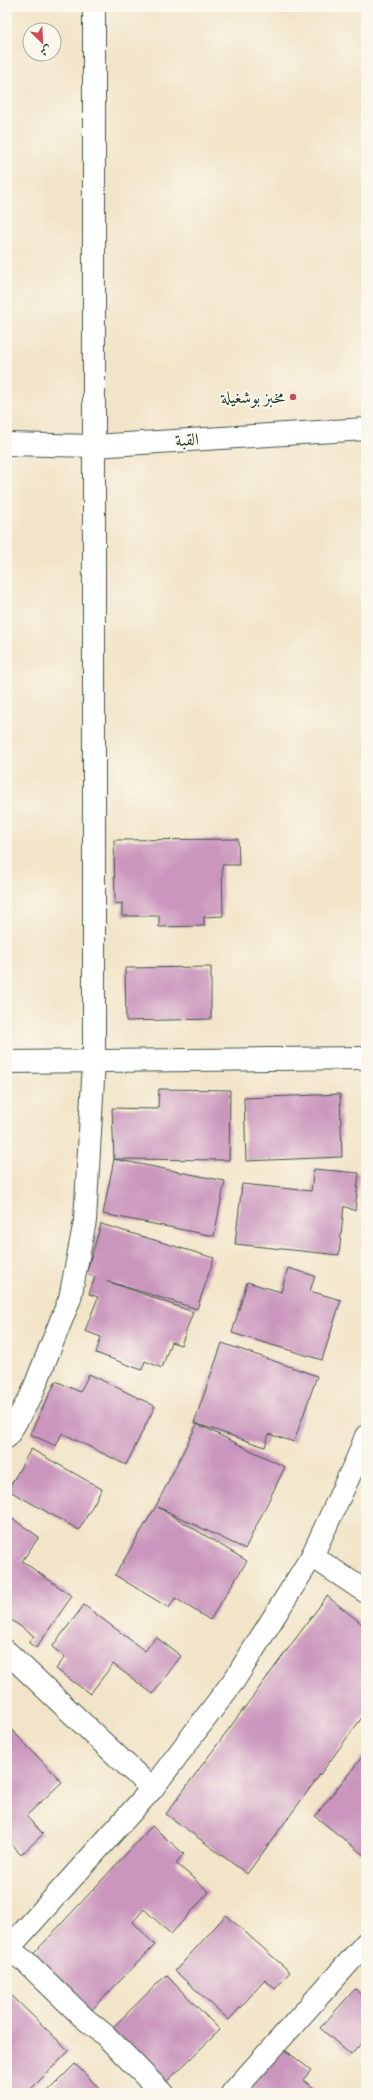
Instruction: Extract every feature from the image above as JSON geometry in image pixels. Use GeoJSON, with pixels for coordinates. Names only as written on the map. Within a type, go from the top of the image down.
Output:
{"type":"FeatureCollection","features":[{"type":"Feature","properties":{"kind":"street"},"geometry":{"type":"LineString","coordinates":[[7,1437],[31,1396],[70,1298],[85,1221],[94,1061],[94,7]]}},
{"type":"Feature","properties":{"kind":"street","name":"القبة"},"geometry":{"type":"LineString","coordinates":[[7,444],[94,446],[366,429]]}},
{"type":"Feature","properties":{"kind":"street"},"geometry":{"type":"LineString","coordinates":[[7,1062],[366,1058]]}},
{"type":"Feature","properties":{"kind":"street"},"geometry":{"type":"LineString","coordinates":[[162,2093],[105,2035],[26,1962],[8,1949],[152,1789],[235,1679],[312,1556],[358,1457],[366,1436]]}},
{"type":"Feature","properties":{"kind":"street"},"geometry":{"type":"LineString","coordinates":[[312,1556],[366,1592]]}},
{"type":"Feature","properties":{"kind":"street"},"geometry":{"type":"LineString","coordinates":[[7,1652],[152,1789]]}},
{"type":"Feature","properties":{"kind":"street"},"geometry":{"type":"LineString","coordinates":[[232,2093],[366,1943]]}},
{"type":"Feature","properties":{"kind":"building"},"geometry":{"type":"Polygon","coordinates":[[[238,839],[239,865],[222,865],[223,916],[204,917],[204,926],[159,927],[159,916],[122,916],[122,903],[115,904],[114,840],[238,839]]]}},
{"type":"Feature","properties":{"kind":"building"},"geometry":{"type":"Polygon","coordinates":[[[211,967],[211,1019],[126,1021],[125,968],[211,967]]]}},
{"type":"Feature","properties":{"kind":"building"},"geometry":{"type":"Polygon","coordinates":[[[159,1089],[230,1090],[229,1160],[114,1159],[112,1108],[158,1109],[159,1089]]]}},
{"type":"Feature","properties":{"kind":"building"},"geometry":{"type":"Polygon","coordinates":[[[340,1094],[342,1157],[246,1161],[244,1098],[340,1094]]]}},
{"type":"Feature","properties":{"kind":"building"},"geometry":{"type":"Polygon","coordinates":[[[114,1159],[225,1181],[214,1236],[103,1214],[114,1159]]]}},
{"type":"Feature","properties":{"kind":"building"},"geometry":{"type":"Polygon","coordinates":[[[314,1169],[359,1173],[355,1211],[344,1206],[339,1255],[235,1244],[242,1184],[311,1191],[314,1169]]]}},
{"type":"Feature","properties":{"kind":"building"},"geometry":{"type":"Polygon","coordinates":[[[101,1224],[214,1258],[197,1309],[107,1281],[193,1312],[181,1345],[171,1342],[162,1368],[145,1361],[142,1370],[96,1353],[101,1337],[85,1331],[98,1297],[89,1294],[95,1277],[86,1274],[101,1224]]]}},
{"type":"Feature","properties":{"kind":"building"},"geometry":{"type":"Polygon","coordinates":[[[288,1268],[315,1276],[310,1291],[341,1300],[322,1360],[232,1333],[247,1282],[281,1292],[288,1268]]]}},
{"type":"Feature","properties":{"kind":"building"},"geometry":{"type":"Polygon","coordinates":[[[222,1343],[317,1376],[294,1442],[269,1434],[265,1447],[194,1423],[222,1343]]]}},
{"type":"Feature","properties":{"kind":"building"},"geometry":{"type":"Polygon","coordinates":[[[89,1374],[155,1406],[126,1465],[62,1433],[56,1446],[30,1434],[56,1381],[80,1392],[89,1374]]]}},
{"type":"Feature","properties":{"kind":"building"},"geometry":{"type":"Polygon","coordinates":[[[197,1424],[285,1467],[245,1549],[158,1507],[247,1561],[210,1620],[175,1598],[169,1608],[115,1575],[156,1506],[197,1424]]]}},
{"type":"Feature","properties":{"kind":"building"},"geometry":{"type":"Polygon","coordinates":[[[31,1449],[102,1489],[79,1530],[8,1490],[31,1449]]]}},
{"type":"Feature","properties":{"kind":"building"},"geometry":{"type":"Polygon","coordinates":[[[7,1515],[39,1537],[22,1561],[72,1596],[36,1648],[29,1643],[34,1636],[7,1617],[7,1515]]]}},
{"type":"Feature","properties":{"kind":"building"},"geometry":{"type":"Polygon","coordinates":[[[327,1596],[366,1627],[366,1712],[247,1874],[166,1814],[327,1596]]]}},
{"type":"Feature","properties":{"kind":"building"},"geometry":{"type":"Polygon","coordinates":[[[84,1605],[145,1651],[156,1637],[181,1656],[153,1694],[113,1664],[90,1694],[56,1669],[65,1657],[52,1647],[84,1605]]]}},
{"type":"Feature","properties":{"kind":"building"},"geometry":{"type":"Polygon","coordinates":[[[7,1725],[62,1782],[26,1816],[43,1834],[21,1855],[7,1840],[7,1725]]]}},
{"type":"Feature","properties":{"kind":"building"},"geometry":{"type":"Polygon","coordinates":[[[366,1752],[366,1857],[315,1816],[366,1752]]]}},
{"type":"Feature","properties":{"kind":"building"},"geometry":{"type":"Polygon","coordinates":[[[152,1826],[184,1854],[176,1863],[209,1892],[171,1934],[144,1909],[133,1922],[155,1945],[84,2018],[26,1962],[152,1826]]]}},
{"type":"Feature","properties":{"kind":"building"},"geometry":{"type":"Polygon","coordinates":[[[226,1915],[290,1972],[275,1989],[265,1980],[229,2020],[175,1971],[226,1915]]]}},
{"type":"Feature","properties":{"kind":"building"},"geometry":{"type":"Polygon","coordinates":[[[166,1975],[220,2030],[158,2090],[105,2035],[166,1975]]]}},
{"type":"Feature","properties":{"kind":"building"},"geometry":{"type":"Polygon","coordinates":[[[355,1989],[366,1999],[366,2038],[351,2055],[320,2028],[355,1989]]]}},
{"type":"Feature","properties":{"kind":"building"},"geometry":{"type":"Polygon","coordinates":[[[7,1991],[69,2051],[27,2093],[7,2093],[7,1991]]]}},
{"type":"Feature","properties":{"kind":"building"},"geometry":{"type":"Polygon","coordinates":[[[281,2047],[311,2070],[303,2080],[318,2091],[317,2093],[247,2093],[281,2047]]]}},
{"type":"Feature","properties":{"kind":"building"},"geometry":{"type":"Polygon","coordinates":[[[75,2064],[104,2093],[46,2093],[75,2064]]]}},
{"type":"Feature","properties":{"kind":"place","name":"مخبز بوشغيلة"},"geometry":{"type":"Point","coordinates":[293,397]}}]}
